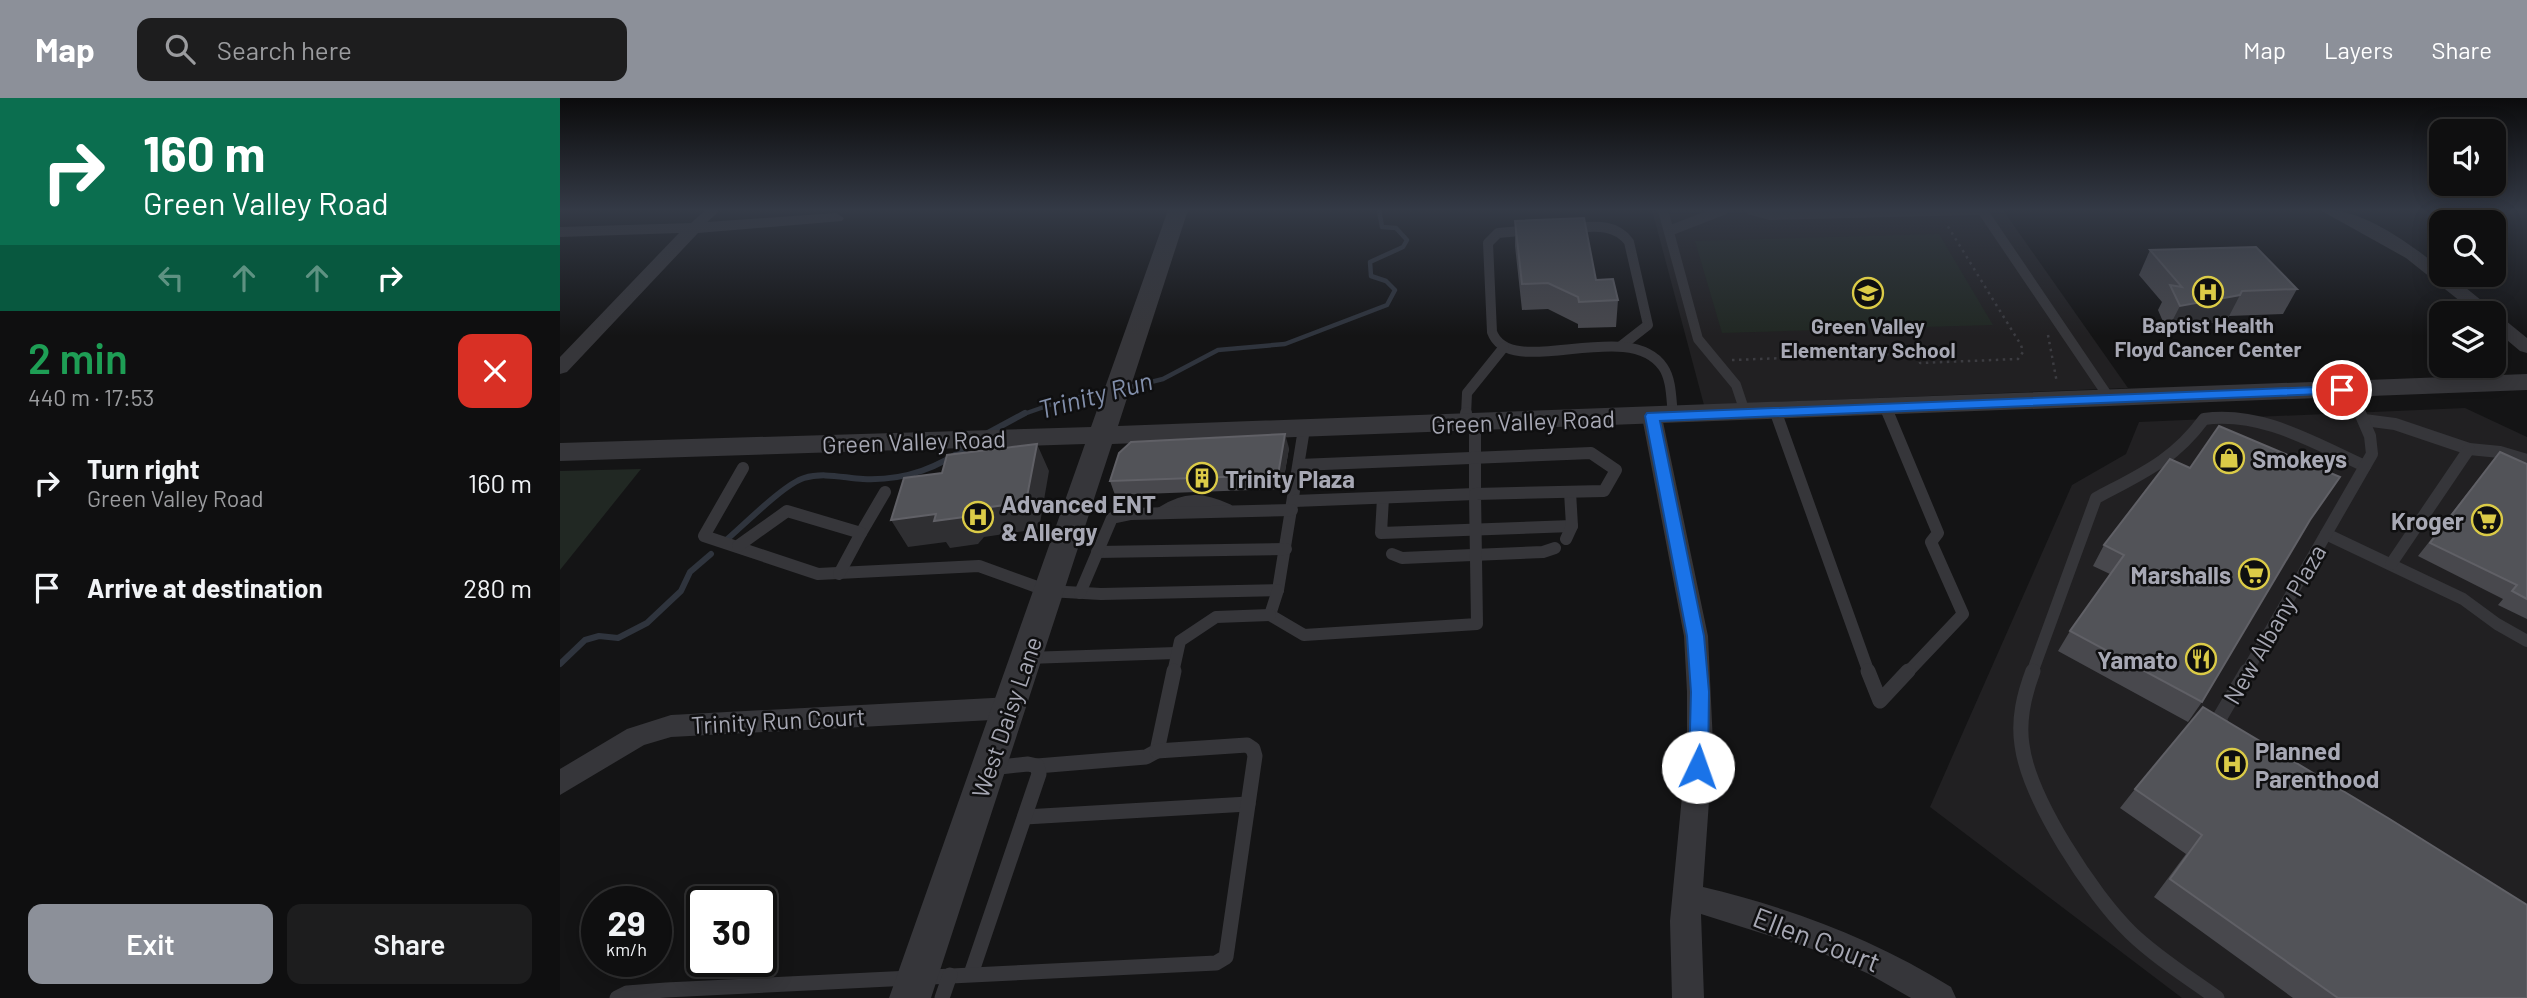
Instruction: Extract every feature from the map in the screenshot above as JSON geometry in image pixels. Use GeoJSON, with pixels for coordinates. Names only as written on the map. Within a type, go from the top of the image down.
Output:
{"type":"FeatureCollection","features":[{"type":"Feature","properties":{"kind":"street"},"geometry":{"type":"LineString","coordinates":[[560,368],[670,252]]}},
{"type":"Feature","properties":{"kind":"street","name":"West Daisy Lane"},"geometry":{"type":"LineString","coordinates":[[930,987],[990,768],[1027,658],[1064,592],[1102,427],[1163,252]]}},
{"type":"Feature","properties":{"kind":"street"},"geometry":{"type":"LineString","coordinates":[[2409,252],[2472,301]]}},
{"type":"Feature","properties":{"kind":"street"},"geometry":{"type":"LineString","coordinates":[[2506,330],[2527,347]]}},
{"type":"Feature","properties":{"kind":"street","name":"Green Valley Road"},"geometry":{"type":"LineString","coordinates":[[560,452],[980,439],[1102,427],[1304,429],[2524,385]]}},
{"type":"Feature","properties":{"kind":"street"},"geometry":{"type":"LineString","coordinates":[[1662,416],[1696,636],[1700,692],[1700,744],[1685,921],[1688,998]]}},
{"type":"Feature","properties":{"kind":"street","name":"Trinity Run Court"},"geometry":{"type":"LineString","coordinates":[[560,783],[636,737],[671,726],[1011,708]]}},
{"type":"Feature","properties":{"kind":"street","name":"Ellen Court"},"geometry":{"type":"LineString","coordinates":[[1688,897],[1757,914],[1848,946],[1880,961],[1940,998]]}},
{"type":"Feature","properties":{"kind":"lane"},"geometry":{"type":"LineString","coordinates":[[1488,252],[1494,340],[1504,347],[1527,352],[1621,346],[1652,357],[1662,365],[1662,416]]}},
{"type":"Feature","properties":{"kind":"lane"},"geometry":{"type":"LineString","coordinates":[[1621,346],[1648,325],[1630,252]]}},
{"type":"Feature","properties":{"kind":"lane"},"geometry":{"type":"LineString","coordinates":[[1675,252],[1698,339],[1737,386],[1745,412]]}},
{"type":"Feature","properties":{"kind":"lane"},"geometry":{"type":"LineString","coordinates":[[2009,252],[2109,399]]}},
{"type":"Feature","properties":{"kind":"lane"},"geometry":{"type":"LineString","coordinates":[[1157,751],[1180,641],[1216,617],[1270,615],[1304,635],[1477,624],[1475,456],[1468,394],[1504,347]]}},
{"type":"Feature","properties":{"kind":"lane","name":"New Albany Plaza"},"geometry":{"type":"LineString","coordinates":[[2236,743],[2221,727],[2219,719],[2372,454],[2373,438],[2364,420],[2342,390]]}},
{"type":"Feature","properties":{"kind":"lane"},"geometry":{"type":"LineString","coordinates":[[1775,411],[1842,603],[1880,701],[1962,614],[1931,542],[1938,533],[1885,407]]}},
{"type":"Feature","properties":{"kind":"lane"},"geometry":{"type":"LineString","coordinates":[[2217,998],[2130,932],[2076,862],[2037,789],[2024,758],[2020,726],[2024,696],[2096,498],[2166,460],[2187,442],[2204,419],[2220,416],[2254,420],[2365,466]]}},
{"type":"Feature","properties":{"kind":"lane"},"geometry":{"type":"LineString","coordinates":[[2364,420],[2409,428],[2469,449],[2500,452],[2527,460]]}},
{"type":"Feature","properties":{"kind":"lane"},"geometry":{"type":"LineString","coordinates":[[1270,615],[1286,549],[1304,429]]}},
{"type":"Feature","properties":{"kind":"lane"},"geometry":{"type":"LineString","coordinates":[[2391,564],[2469,449]]}},
{"type":"Feature","properties":{"kind":"lane"},"geometry":{"type":"LineString","coordinates":[[1064,592],[1097,552],[1112,518],[1132,514],[1231,512],[1383,498],[1604,491],[1616,470],[1591,453],[1299,465]]}},
{"type":"Feature","properties":{"kind":"lane"},"geometry":{"type":"LineString","coordinates":[[743,468],[704,536],[818,574],[979,566],[1064,592],[1278,590]]}},
{"type":"Feature","properties":{"kind":"lane"},"geometry":{"type":"LineString","coordinates":[[839,574],[886,492]]}},
{"type":"Feature","properties":{"kind":"lane"},"geometry":{"type":"LineString","coordinates":[[1566,539],[1572,526],[1570,492]]}},
{"type":"Feature","properties":{"kind":"lane"},"geometry":{"type":"LineString","coordinates":[[1383,498],[1381,533],[1387,551],[1402,558],[1543,552],[1555,548]]}},
{"type":"Feature","properties":{"kind":"lane"},"geometry":{"type":"LineString","coordinates":[[738,546],[787,511],[862,533]]}},
{"type":"Feature","properties":{"kind":"lane"},"geometry":{"type":"LineString","coordinates":[[1381,533],[1572,526]]}},
{"type":"Feature","properties":{"kind":"lane","name":"New Albany Plaza"},"geometry":{"type":"LineString","coordinates":[[2326,534],[2463,599],[2497,624],[2527,641]]}},
{"type":"Feature","properties":{"kind":"lane"},"geometry":{"type":"LineString","coordinates":[[1097,552],[1286,549]]}},
{"type":"Feature","properties":{"kind":"lane"},"geometry":{"type":"LineString","coordinates":[[1027,658],[1176,653]]}},
{"type":"Feature","properties":{"kind":"lane"},"geometry":{"type":"LineString","coordinates":[[617,998],[627,993],[666,990],[930,987],[971,974],[1216,963],[1226,957],[1255,756],[1253,749],[1247,746],[1157,751],[1146,757],[990,768]]}},
{"type":"Feature","properties":{"kind":"lane"},"geometry":{"type":"LineString","coordinates":[[971,974],[1039,774],[1037,766]]}},
{"type":"Feature","properties":{"kind":"lane"},"geometry":{"type":"LineString","coordinates":[[1025,817],[1248,804]]}},
{"type":"Feature","properties":{"kind":"path"},"geometry":{"type":"LineString","coordinates":[[1730,360],[1919,353],[1920,363],[2018,359],[2023,354],[2023,348],[1964,252]]}},
{"type":"Feature","properties":{"kind":"path"},"geometry":{"type":"LineString","coordinates":[[2047,331],[2055,377],[2060,387]]}},
{"type":"Feature","properties":{"kind":"path"},"geometry":{"type":"LineString","coordinates":[[1724,354],[1736,364]]}},
{"type":"Feature","properties":{"kind":"shaded area","name":"Green Valley Elementary School"},"geometry":{"type":"Polygon","coordinates":[[[1663,252],[2032,252],[2128,388],[1704,405],[1663,252]]]}},
{"type":"Feature","properties":{"kind":"shaded area"},"geometry":{"type":"Polygon","coordinates":[[[1698,252],[1950,252],[1993,325],[1722,333],[1698,252]]]}},
{"type":"Feature","properties":{"kind":"shaded area"},"geometry":{"type":"Polygon","coordinates":[[[2465,408],[2527,437],[2527,998],[2182,998],[1930,807],[2072,485],[2126,454],[2139,422],[2465,408]]]}},
{"type":"Feature","properties":{"kind":"shaded area"},"geometry":{"type":"Polygon","coordinates":[[[641,469],[560,570],[560,471],[641,469]]]}},
{"type":"Feature","properties":{"kind":"building"},"geometry":{"type":"Polygon","coordinates":[[[1518,252],[1591,252],[1596,280],[1613,279],[1618,300],[1579,302],[1578,297],[1548,283],[1522,284],[1518,252]]]}},
{"type":"Feature","properties":{"kind":"building"},"geometry":{"type":"Polygon","coordinates":[[[2152,252],[2261,252],[2297,289],[2242,291],[2240,295],[2180,306],[2170,285],[2182,287],[2152,252]]]}},
{"type":"Feature","properties":{"kind":"building"},"geometry":{"type":"Polygon","coordinates":[[[2219,426],[2340,477],[2310,520],[2202,702],[2070,631],[2124,555],[2104,545],[2170,459],[2190,468],[2219,426]]]}},
{"type":"Feature","properties":{"kind":"building","name":"Trinity Plaza"},"geometry":{"type":"Polygon","coordinates":[[[1285,434],[1278,475],[1110,481],[1119,453],[1131,442],[1285,434]]]}},
{"type":"Feature","properties":{"kind":"building"},"geometry":{"type":"Polygon","coordinates":[[[1037,444],[1026,502],[969,510],[964,517],[934,521],[936,514],[891,520],[904,478],[942,473],[947,455],[1037,444]]]}},
{"type":"Feature","properties":{"kind":"building","name":"Kroger"},"geometry":{"type":"Polygon","coordinates":[[[2500,452],[2527,464],[2527,599],[2512,591],[2517,585],[2430,543],[2500,452]]]}},
{"type":"Feature","properties":{"kind":"building"},"geometry":{"type":"Polygon","coordinates":[[[2203,707],[2527,905],[2527,998],[2338,998],[2170,879],[2202,835],[2135,789],[2203,707]]]}},
{"type":"Feature","properties":{"kind":"waterway","name":"Trinity Run"},"geometry":{"type":"LineString","coordinates":[[1123,389],[1163,379],[1218,350],[1285,344],[1387,305],[1395,290],[1386,281],[1371,276],[1370,262],[1392,252]]}},
{"type":"Feature","properties":{"kind":"waterway","name":"Trinity Run"},"geometry":{"type":"LineString","coordinates":[[1022,415],[1061,401],[1109,391]]}},
{"type":"Feature","properties":{"kind":"waterway","name":"Trinity Run"},"geometry":{"type":"LineString","coordinates":[[988,433],[1022,415]]}},
{"type":"Feature","properties":{"kind":"waterway","name":"Trinity Run"},"geometry":{"type":"LineString","coordinates":[[724,542],[775,497],[804,478],[826,475],[863,479],[894,478],[922,471],[974,443]]}},
{"type":"Feature","properties":{"kind":"waterway","name":"Trinity Run"},"geometry":{"type":"LineString","coordinates":[[560,664],[585,640],[599,636],[618,638],[647,623],[681,591],[690,572],[711,554]]}},
{"type":"Feature","properties":{"kind":"place","name":"Baptist Health Floyd Cancer Center"},"geometry":{"type":"Point","coordinates":[2208,292]}},
{"type":"Feature","properties":{"kind":"place","name":"Green Valley Elementary School"},"geometry":{"type":"Point","coordinates":[1868,293]}},
{"type":"Feature","properties":{"kind":"place","name":"Smokeys"},"geometry":{"type":"Point","coordinates":[2229,458]}},
{"type":"Feature","properties":{"kind":"place","name":"Trinity Plaza"},"geometry":{"type":"Point","coordinates":[1202,478]}},
{"type":"Feature","properties":{"kind":"place","name":"Advanced ENT & Allergy"},"geometry":{"type":"Point","coordinates":[978,517]}},
{"type":"Feature","properties":{"kind":"place","name":"Kroger"},"geometry":{"type":"Point","coordinates":[2487,520]}},
{"type":"Feature","properties":{"kind":"place","name":"Marshalls"},"geometry":{"type":"Point","coordinates":[2254,574]}},
{"type":"Feature","properties":{"kind":"place","name":"Yamato"},"geometry":{"type":"Point","coordinates":[2201,659]}},
{"type":"Feature","properties":{"kind":"place","name":"Planned Parenthood"},"geometry":{"type":"Point","coordinates":[2232,764]}},
{"type":"Feature","properties":{"kind":"route"},"geometry":{"type":"LineString","coordinates":[[1698,767],[1700,692],[1696,636],[1652,416],[2342,390]]}}]}
